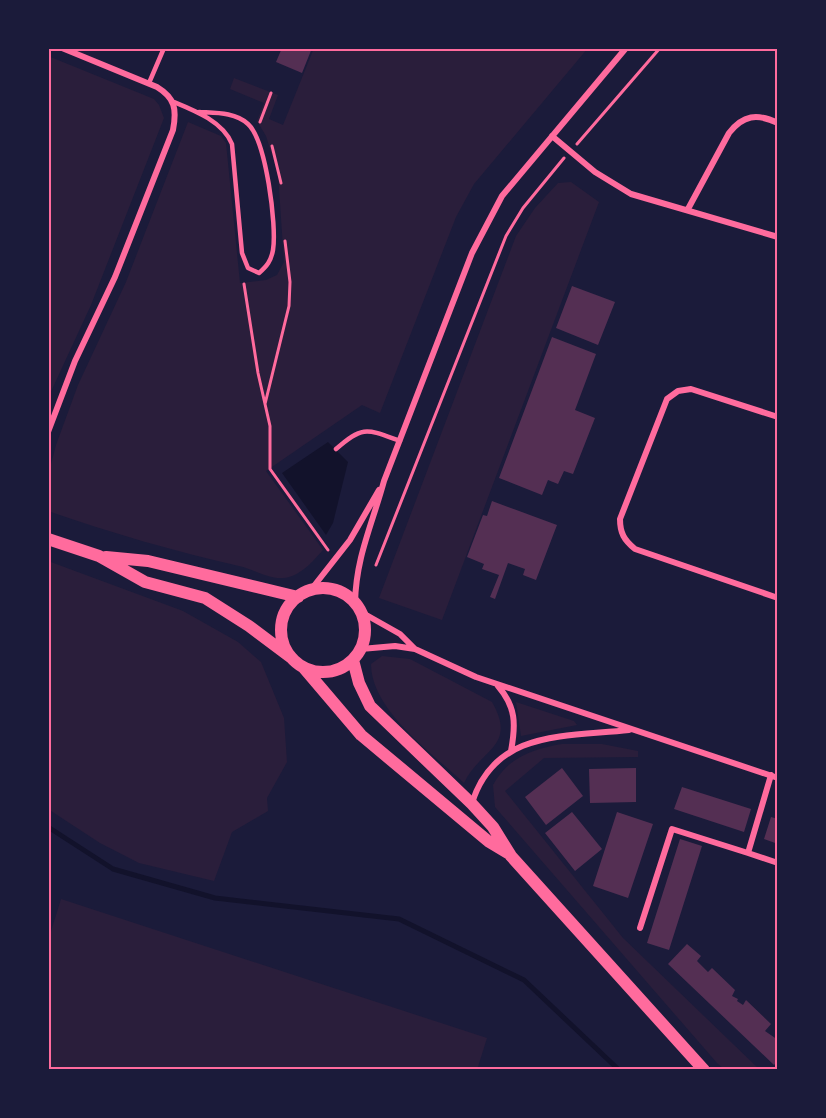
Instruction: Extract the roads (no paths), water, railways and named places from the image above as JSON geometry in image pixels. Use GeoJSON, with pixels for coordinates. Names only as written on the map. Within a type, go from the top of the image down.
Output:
{"type":"FeatureCollection","features":[{"type":"Feature","properties":{"kind":"main road"},"geometry":{"type":"LineString","coordinates":[[48,538],[99,556],[145,582],[205,598],[249,626],[303,668],[361,735],[488,841],[511,856]]}},
{"type":"Feature","properties":{"kind":"main road"},"geometry":{"type":"LineString","coordinates":[[99,556],[148,561],[298,597]]}},
{"type":"Feature","properties":{"kind":"main road"},"geometry":{"type":"LineString","coordinates":[[293,659],[285,648],[282,634],[283,621],[288,608],[298,597],[323,588],[337,591],[358,608],[365,636],[361,649],[353,660],[343,668],[330,672],[316,672],[303,668]]}},
{"type":"Feature","properties":{"kind":"main road"},"geometry":{"type":"LineString","coordinates":[[353,660],[359,683],[370,706],[494,827],[511,856],[704,1070]]}},
{"type":"Feature","properties":{"kind":"street"},"geometry":{"type":"LineString","coordinates":[[48,432],[75,361],[115,277],[173,130],[176,116],[174,102],[168,93],[62,48]]}},
{"type":"Feature","properties":{"kind":"street"},"geometry":{"type":"LineString","coordinates":[[415,649],[400,634],[358,608],[360,554],[374,518],[384,481],[472,254],[487,222],[502,196],[626,48]]}},
{"type":"Feature","properties":{"kind":"street"},"geometry":{"type":"LineString","coordinates":[[688,208],[729,133],[738,123],[748,117],[760,117],[778,123]]}},
{"type":"Feature","properties":{"kind":"street"},"geometry":{"type":"LineString","coordinates":[[552,136],[613,184],[631,194],[688,208],[778,237]]}},
{"type":"Feature","properties":{"kind":"street"},"geometry":{"type":"LineString","coordinates":[[778,417],[692,389],[678,391],[667,399],[660,411],[620,519],[620,530],[625,541],[635,549],[778,598]]}},
{"type":"Feature","properties":{"kind":"street"},"geometry":{"type":"LineString","coordinates":[[310,591],[350,540],[384,481]]}},
{"type":"Feature","properties":{"kind":"street"},"geometry":{"type":"LineString","coordinates":[[361,649],[395,646],[415,649],[453,668],[498,685],[775,777],[748,853]]}},
{"type":"Feature","properties":{"kind":"street"},"geometry":{"type":"LineString","coordinates":[[498,685],[510,699],[514,714],[511,751]]}},
{"type":"Feature","properties":{"kind":"street"},"geometry":{"type":"LineString","coordinates":[[472,804],[483,776],[511,751],[556,736],[633,730]]}},
{"type":"Feature","properties":{"kind":"street"},"geometry":{"type":"LineString","coordinates":[[640,928],[672,829],[778,863]]}},
{"type":"Feature","properties":{"kind":"lane"},"geometry":{"type":"LineString","coordinates":[[149,83],[164,48]]}},
{"type":"Feature","properties":{"kind":"lane"},"geometry":{"type":"LineString","coordinates":[[174,102],[199,112],[240,118],[249,125],[258,139],[267,173],[273,249],[268,265],[259,273],[248,268],[242,253],[232,144],[227,133],[199,112]]}},
{"type":"Feature","properties":{"kind":"lane"},"geometry":{"type":"LineString","coordinates":[[336,449],[352,435],[366,430],[400,441]]}},
{"type":"Feature","properties":{"kind":"waterway"},"geometry":{"type":"LineString","coordinates":[[48,827],[113,869],[215,898],[399,919],[524,980],[619,1070]]}}]}
